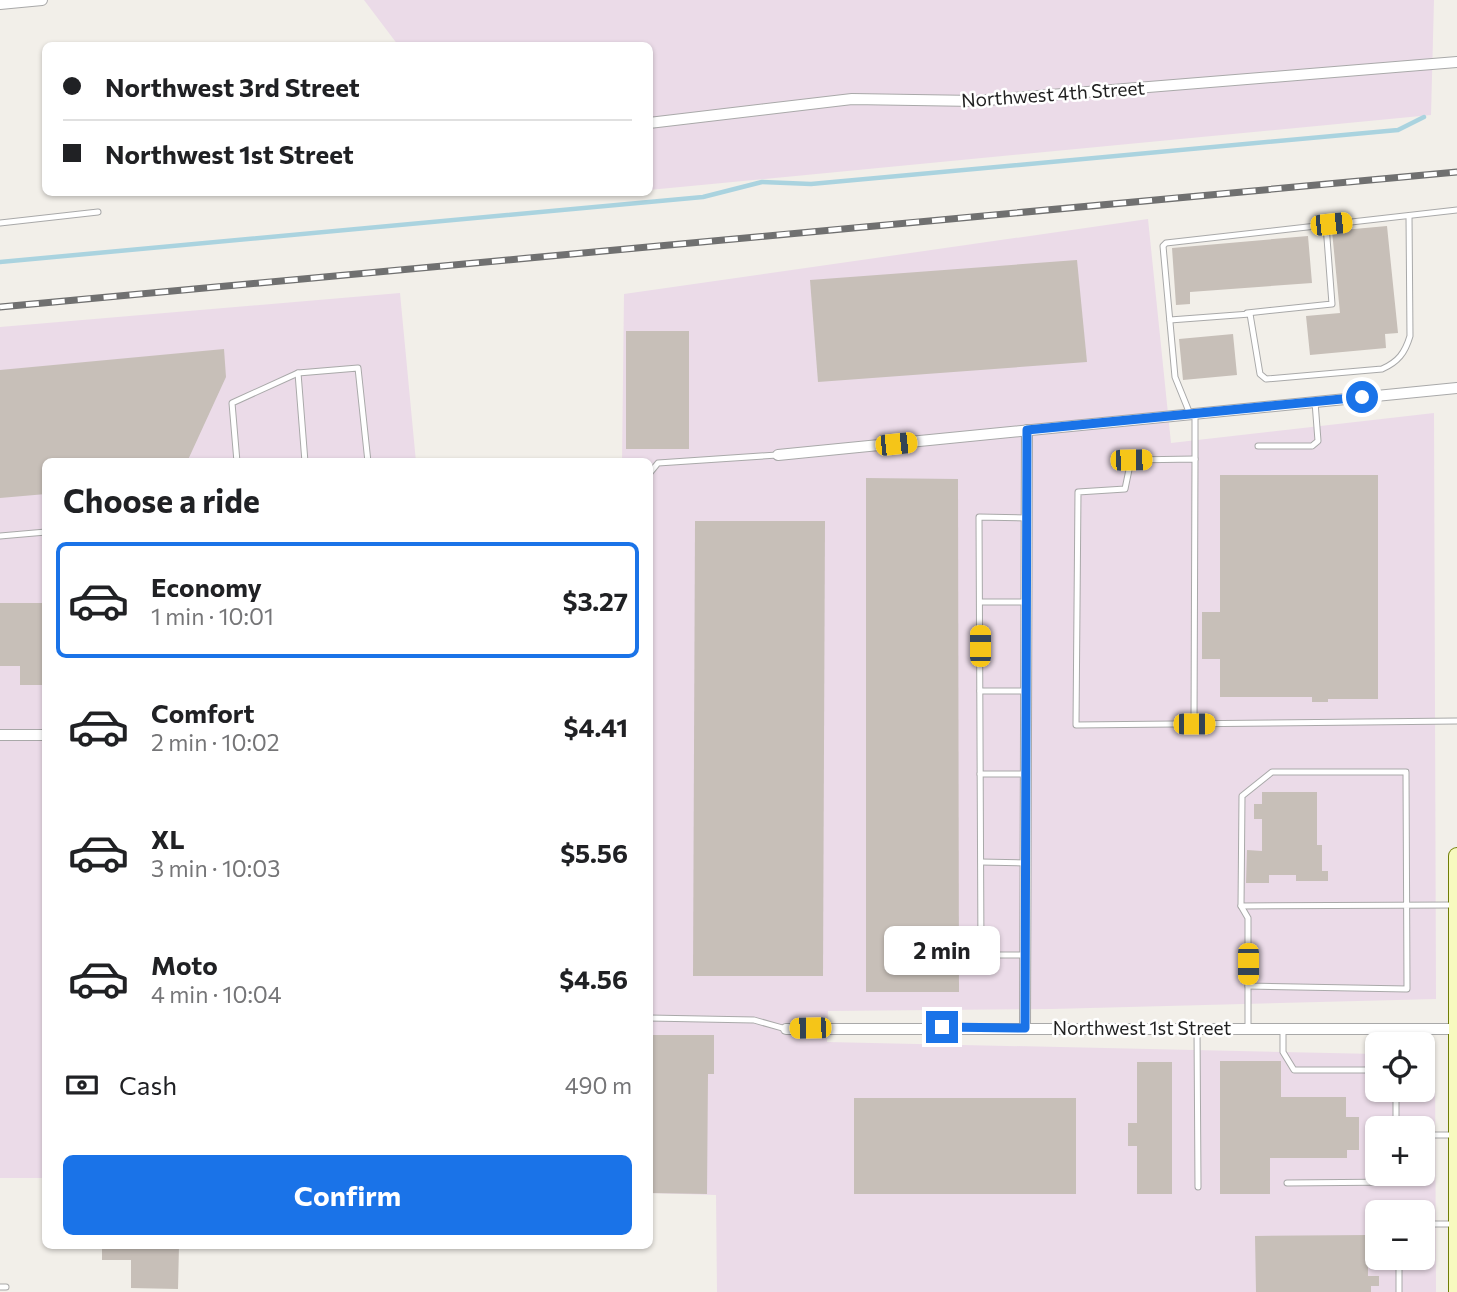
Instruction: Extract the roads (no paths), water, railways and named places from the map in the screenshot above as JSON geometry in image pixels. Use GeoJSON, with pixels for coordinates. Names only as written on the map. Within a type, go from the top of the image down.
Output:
{"type":"FeatureCollection","features":[{"type":"Feature","properties":{"kind":"main road"},"geometry":{"type":"LineString","coordinates":[[1457,856],[1457,1292]]}},
{"type":"Feature","properties":{"kind":"street"},"geometry":{"type":"LineString","coordinates":[[0,4],[42,0]]}},
{"type":"Feature","properties":{"kind":"street","name":"Northwest 4th Street"},"geometry":{"type":"LineString","coordinates":[[653,123],[852,99],[976,101],[1457,62]]}},
{"type":"Feature","properties":{"kind":"street"},"geometry":{"type":"LineString","coordinates":[[778,455],[1457,388]]}},
{"type":"Feature","properties":{"kind":"street"},"geometry":{"type":"LineString","coordinates":[[1025,1028],[1027,430]]}},
{"type":"Feature","properties":{"kind":"street"},"geometry":{"type":"LineString","coordinates":[[0,735],[42,735]]}},
{"type":"Feature","properties":{"kind":"street","name":"Northwest 1st Street"},"geometry":{"type":"LineString","coordinates":[[786,1029],[1457,1029]]}},
{"type":"Feature","properties":{"kind":"lane"},"geometry":{"type":"LineString","coordinates":[[1194,724],[1195,459],[1192,414],[1175,377],[1163,246],[1166,243],[1457,210]]}},
{"type":"Feature","properties":{"kind":"lane"},"geometry":{"type":"LineString","coordinates":[[0,223],[98,212]]}},
{"type":"Feature","properties":{"kind":"lane"},"geometry":{"type":"LineString","coordinates":[[1247,313],[1252,316],[1262,378],[1390,366],[1403,354],[1410,336],[1409,215]]}},
{"type":"Feature","properties":{"kind":"lane"},"geometry":{"type":"LineString","coordinates":[[1170,320],[1332,304],[1326,225]]}},
{"type":"Feature","properties":{"kind":"lane"},"geometry":{"type":"LineString","coordinates":[[237,458],[232,403],[298,373],[358,368],[368,458]]}},
{"type":"Feature","properties":{"kind":"lane"},"geometry":{"type":"LineString","coordinates":[[298,373],[305,458]]}},
{"type":"Feature","properties":{"kind":"lane"},"geometry":{"type":"LineString","coordinates":[[1258,446],[1312,446],[1318,441],[1315,402]]}},
{"type":"Feature","properties":{"kind":"lane"},"geometry":{"type":"LineString","coordinates":[[653,469],[658,463],[778,455]]}},
{"type":"Feature","properties":{"kind":"lane"},"geometry":{"type":"LineString","coordinates":[[1195,459],[1131,460],[1125,489],[1078,492],[1076,725],[1457,721]]}},
{"type":"Feature","properties":{"kind":"lane"},"geometry":{"type":"LineString","coordinates":[[1025,956],[981,955],[979,517],[1027,518]]}},
{"type":"Feature","properties":{"kind":"lane"},"geometry":{"type":"LineString","coordinates":[[0,536],[42,532]]}},
{"type":"Feature","properties":{"kind":"lane"},"geometry":{"type":"LineString","coordinates":[[979,602],[1027,603]]}},
{"type":"Feature","properties":{"kind":"lane"},"geometry":{"type":"LineString","coordinates":[[980,691],[1026,691]]}},
{"type":"Feature","properties":{"kind":"lane"},"geometry":{"type":"LineString","coordinates":[[1248,986],[1407,989],[1406,772],[1272,772],[1242,796],[1241,906],[1248,918],[1248,986],[1248,1028]]}},
{"type":"Feature","properties":{"kind":"lane"},"geometry":{"type":"LineString","coordinates":[[981,774],[1026,774]]}},
{"type":"Feature","properties":{"kind":"lane"},"geometry":{"type":"LineString","coordinates":[[981,862],[1026,863]]}},
{"type":"Feature","properties":{"kind":"lane"},"geometry":{"type":"LineString","coordinates":[[1241,906],[1457,905]]}},
{"type":"Feature","properties":{"kind":"lane"},"geometry":{"type":"LineString","coordinates":[[653,1018],[754,1020],[786,1029]]}},
{"type":"Feature","properties":{"kind":"lane"},"geometry":{"type":"LineString","coordinates":[[1197,1028],[1198,1187]]}},
{"type":"Feature","properties":{"kind":"lane"},"geometry":{"type":"LineString","coordinates":[[1283,1028],[1283,1052],[1294,1070],[1365,1070]]}},
{"type":"Feature","properties":{"kind":"lane"},"geometry":{"type":"LineString","coordinates":[[1435,1135],[1457,1135]]}},
{"type":"Feature","properties":{"kind":"lane"},"geometry":{"type":"LineString","coordinates":[[1287,1184],[1365,1183]]}},
{"type":"Feature","properties":{"kind":"lane"},"geometry":{"type":"LineString","coordinates":[[1435,1224],[1457,1223]]}},
{"type":"Feature","properties":{"kind":"lane"},"geometry":{"type":"LineString","coordinates":[[1399,1270],[1399,1292]]}},
{"type":"Feature","properties":{"kind":"waterway"},"geometry":{"type":"LineString","coordinates":[[0,262],[703,197],[762,182],[811,184],[1398,130],[1424,117]]}},
{"type":"Feature","properties":{"kind":"railway"},"geometry":{"type":"LineString","coordinates":[[0,307],[1457,172]]}}]}
